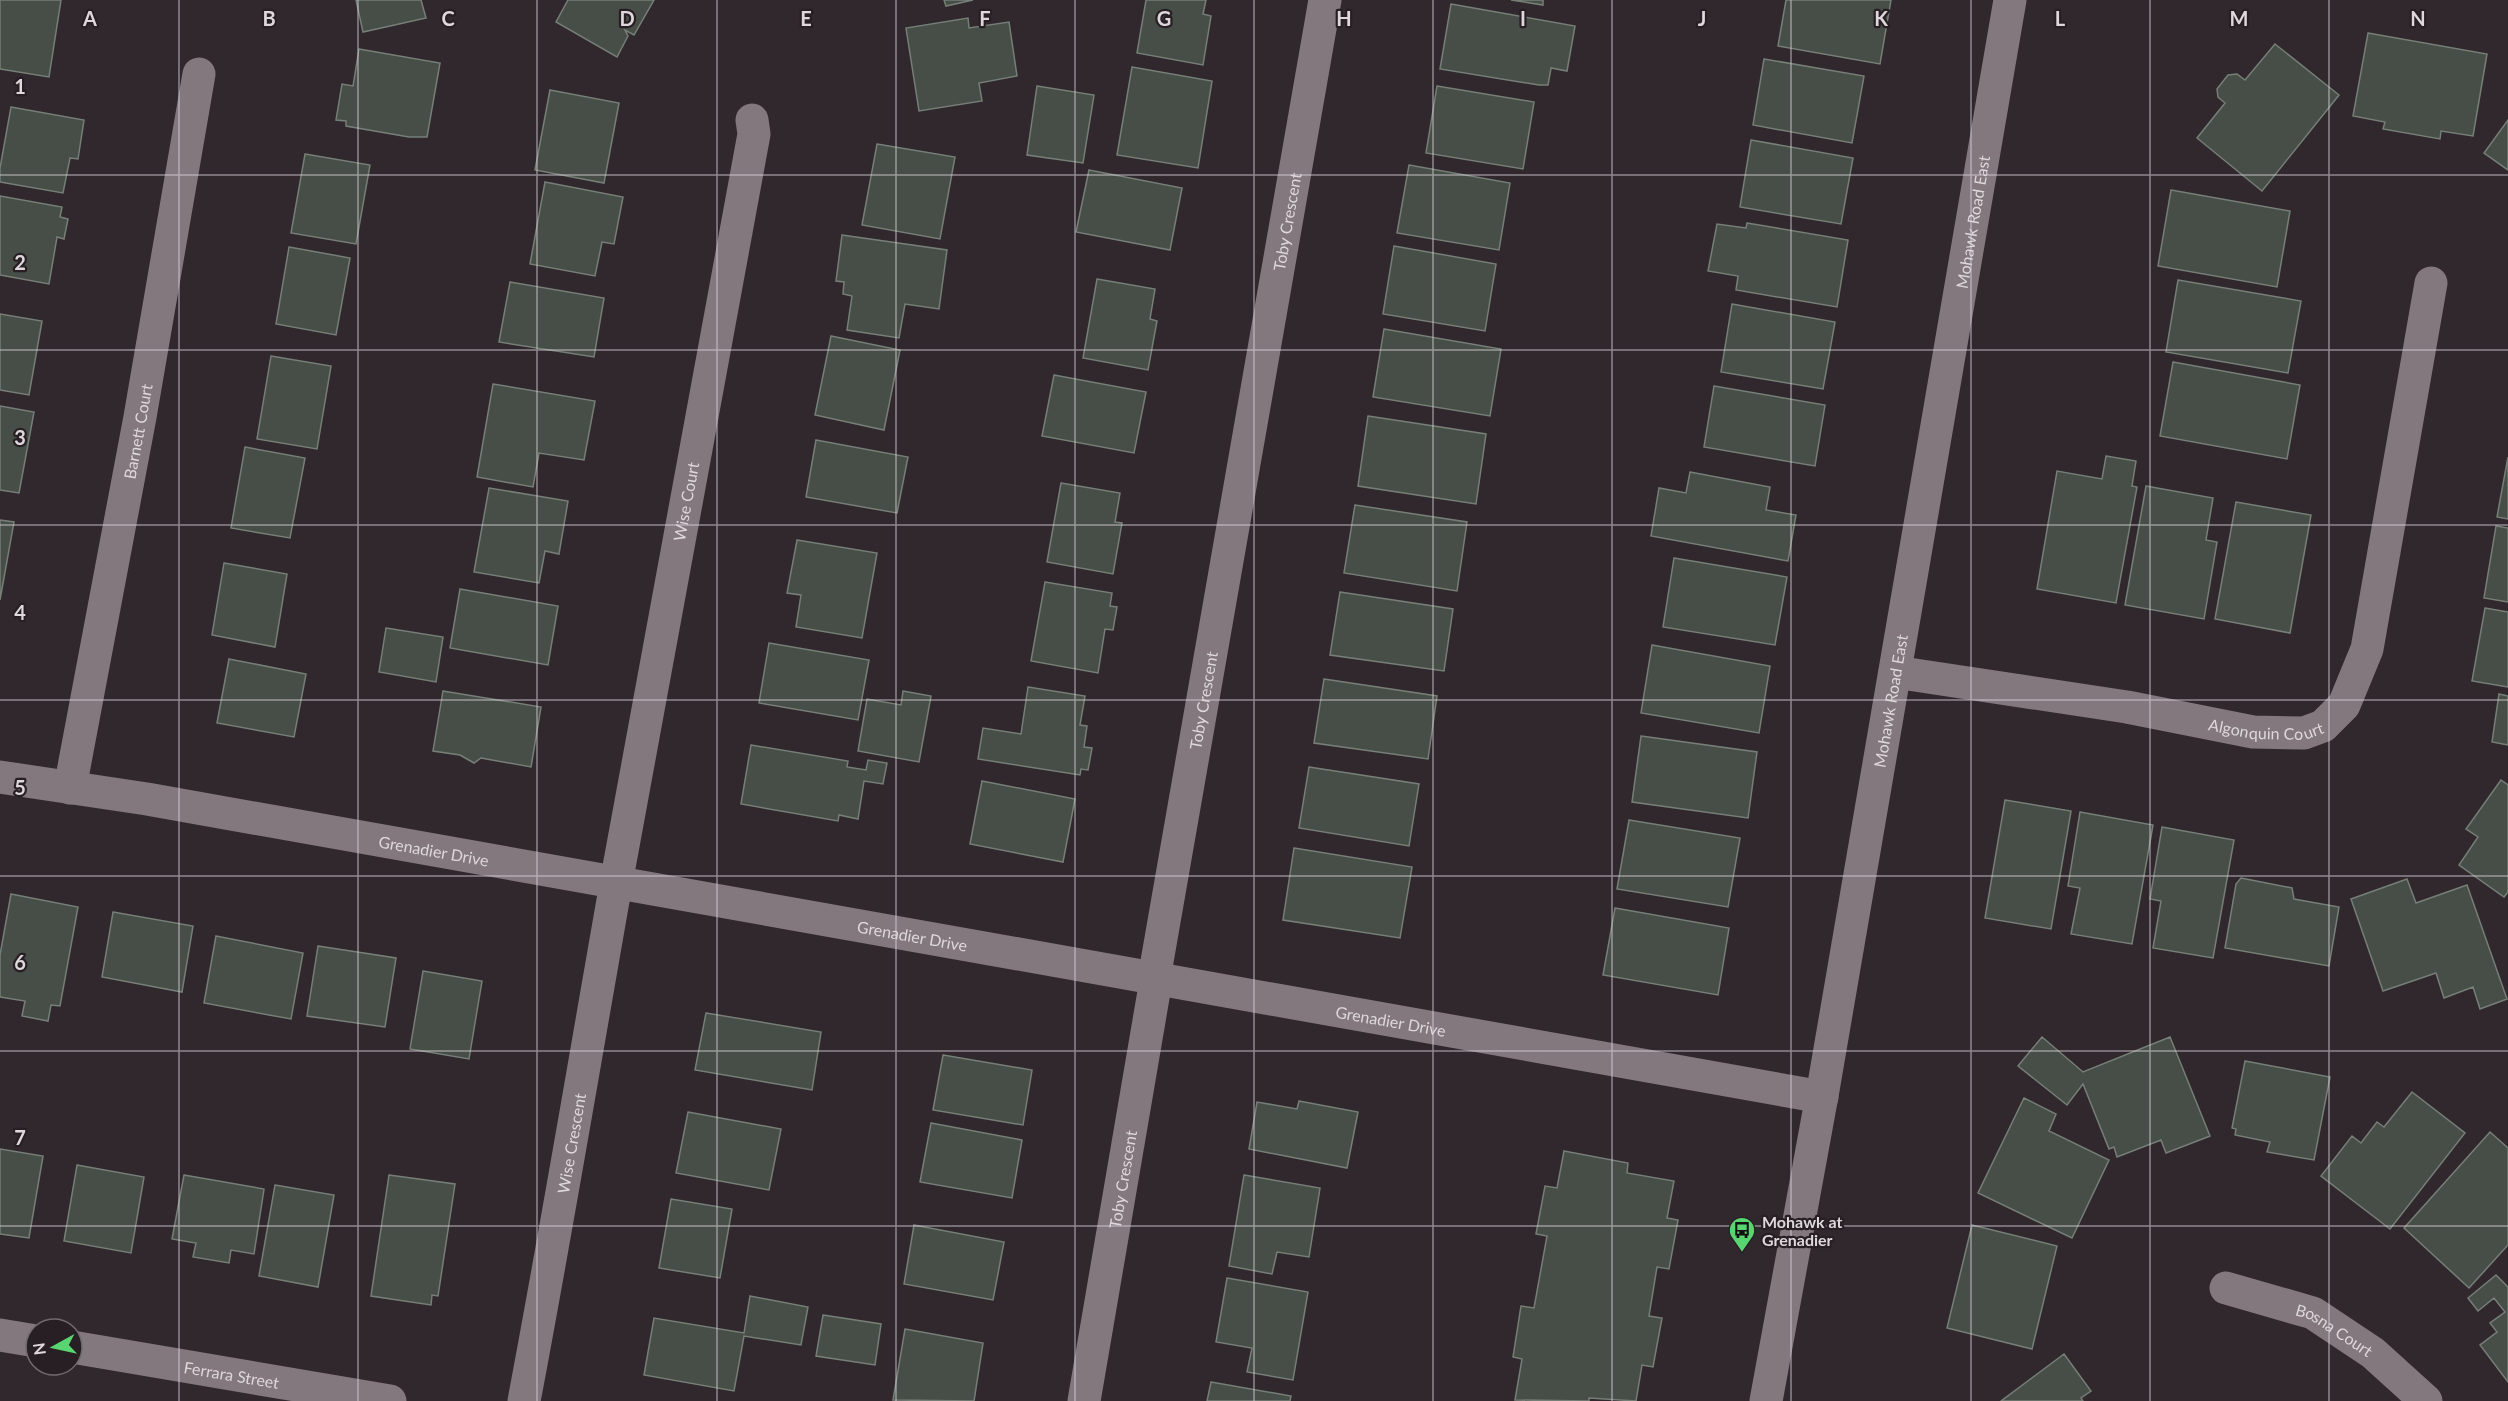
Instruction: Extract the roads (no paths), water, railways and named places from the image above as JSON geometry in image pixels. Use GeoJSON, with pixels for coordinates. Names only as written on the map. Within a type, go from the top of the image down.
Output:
{"type":"FeatureCollection","features":[{"type":"Feature","properties":{"kind":"street","name":"Toby Crescent"},"geometry":{"type":"LineString","coordinates":[[1084,1401],[1156,980],[1155,973],[1325,0]]}},
{"type":"Feature","properties":{"kind":"street","name":"Mohawk Road East"},"geometry":{"type":"LineString","coordinates":[[1766,1401],[1822,1097],[2010,0]]}},
{"type":"Feature","properties":{"kind":"street","name":"Barnett Court"},"geometry":{"type":"LineString","coordinates":[[70,788],[142,405],[199,74]]}},
{"type":"Feature","properties":{"kind":"street","name":"Wise Court"},"geometry":{"type":"LineString","coordinates":[[616,884],[692,457],[754,134],[752,120]]}},
{"type":"Feature","properties":{"kind":"street","name":"Algonquin Court"},"geometry":{"type":"LineString","coordinates":[[1894,672],[2127,707],[2253,732],[2304,733],[2323,726],[2344,705],[2367,649],[2431,283]]}},
{"type":"Feature","properties":{"kind":"street","name":"Grenadier Drive"},"geometry":{"type":"LineString","coordinates":[[0,777],[147,799],[1822,1097]]}},
{"type":"Feature","properties":{"kind":"street","name":"Wise Crescent"},"geometry":{"type":"LineString","coordinates":[[524,1401],[565,1184],[616,884]]}},
{"type":"Feature","properties":{"kind":"street","name":"Bosna Court"},"geometry":{"type":"LineString","coordinates":[[2226,1288],[2313,1313],[2373,1353],[2426,1401]]}},
{"type":"Feature","properties":{"kind":"street"},"geometry":{"type":"LineString","coordinates":[[0,1335],[24,1339]]}},
{"type":"Feature","properties":{"kind":"street","name":"Ferrara Street"},"geometry":{"type":"LineString","coordinates":[[84,1349],[390,1401]]}},
{"type":"Feature","properties":{"kind":"place","name":"Mohawk at Grenadier"},"geometry":{"type":"Point","coordinates":[1742,1253]}}]}
